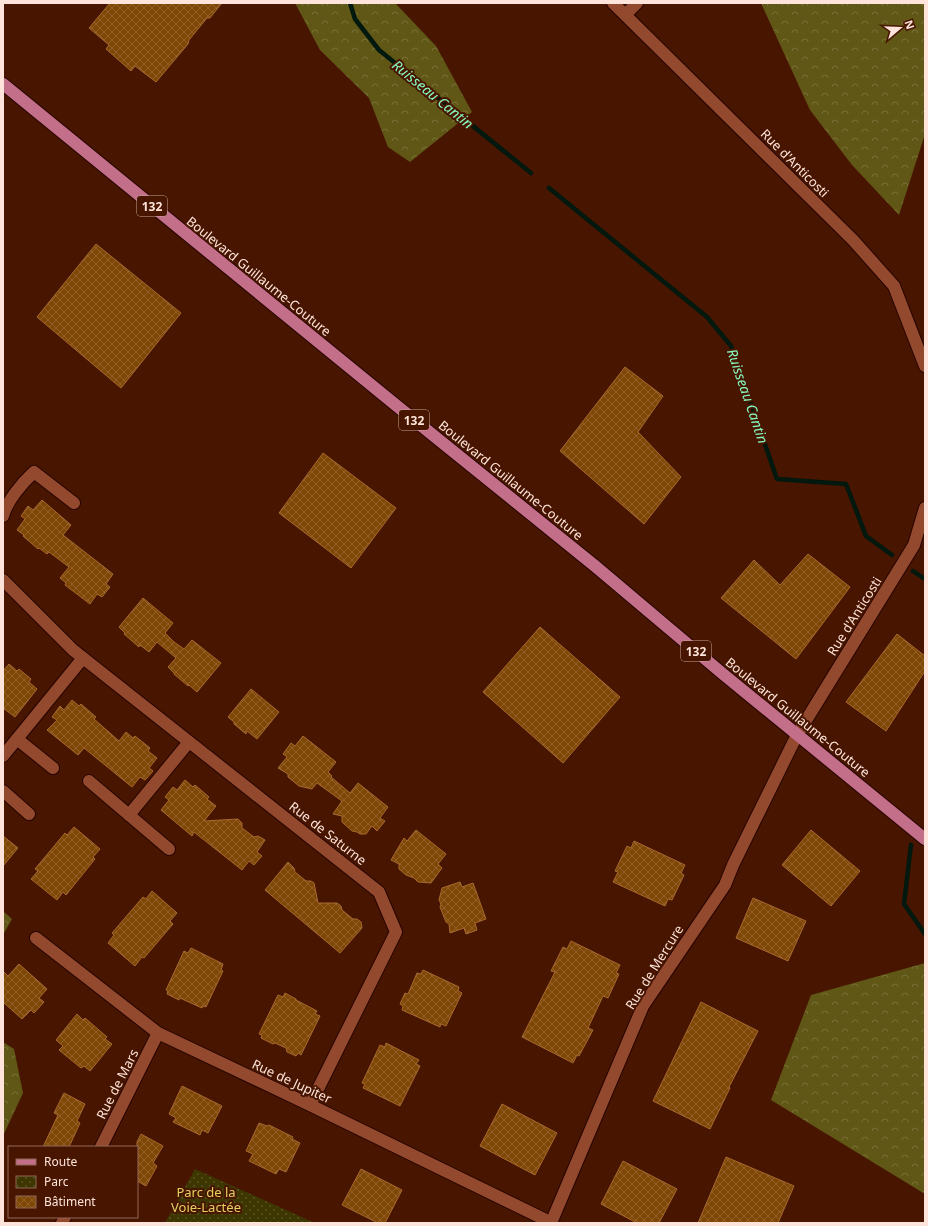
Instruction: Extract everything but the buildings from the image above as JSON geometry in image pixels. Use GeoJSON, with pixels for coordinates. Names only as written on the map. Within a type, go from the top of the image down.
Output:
{"type":"FeatureCollection","features":[{"type":"Feature","properties":{"kind":"main road","name":"Boulevard Guillaume-Couture"},"geometry":{"type":"LineString","coordinates":[[3,84],[595,566],[723,674],[925,839]]}},
{"type":"Feature","properties":{"kind":"street","name":"Rue d'Anticosti"},"geometry":{"type":"LineString","coordinates":[[613,3],[626,14],[852,240],[894,286],[925,366]]}},
{"type":"Feature","properties":{"kind":"street"},"geometry":{"type":"LineString","coordinates":[[626,14],[637,3]]}},
{"type":"Feature","properties":{"kind":"street"},"geometry":{"type":"LineString","coordinates":[[3,516],[5,509],[24,482],[34,472],[74,503]]}},
{"type":"Feature","properties":{"kind":"street","name":"Rue d'Anticosti"},"geometry":{"type":"LineString","coordinates":[[797,735],[914,544],[925,508]]}},
{"type":"Feature","properties":{"kind":"street","name":"Rue de Saturne"},"geometry":{"type":"LineString","coordinates":[[3,580],[73,650],[379,892],[396,932],[310,1105]]}},
{"type":"Feature","properties":{"kind":"street"},"geometry":{"type":"LineString","coordinates":[[4,751],[17,739],[84,658]]}},
{"type":"Feature","properties":{"kind":"street","name":"Rue de Mercure"},"geometry":{"type":"LineString","coordinates":[[551,1223],[643,1006],[725,885],[733,865],[797,735]]}},
{"type":"Feature","properties":{"kind":"street"},"geometry":{"type":"LineString","coordinates":[[17,739],[53,768]]}},
{"type":"Feature","properties":{"kind":"street"},"geometry":{"type":"LineString","coordinates":[[129,815],[190,742]]}},
{"type":"Feature","properties":{"kind":"street"},"geometry":{"type":"LineString","coordinates":[[89,781],[168,849]]}},
{"type":"Feature","properties":{"kind":"street"},"geometry":{"type":"LineString","coordinates":[[3,791],[29,814]]}},
{"type":"Feature","properties":{"kind":"street","name":"Rue de Jupiter"},"geometry":{"type":"LineString","coordinates":[[36,938],[158,1034],[310,1105],[551,1223]]}},
{"type":"Feature","properties":{"kind":"street","name":"Rue de Mars"},"geometry":{"type":"LineString","coordinates":[[101,1146],[158,1034]]}},
{"type":"Feature","properties":{"kind":"green space"},"geometry":{"type":"Polygon","coordinates":[[[295,3],[395,3],[436,46],[472,112],[410,162],[388,147],[369,98],[320,50],[295,3]]]}},
{"type":"Feature","properties":{"kind":"green space"},"geometry":{"type":"Polygon","coordinates":[[[761,3],[925,3],[925,134],[899,215],[852,165],[810,110],[761,3]]]}},
{"type":"Feature","properties":{"kind":"green space"},"geometry":{"type":"Polygon","coordinates":[[[3,911],[12,919],[3,935],[3,911]]]}},
{"type":"Feature","properties":{"kind":"green space"},"geometry":{"type":"Polygon","coordinates":[[[925,963],[925,1194],[771,1100],[811,995],[925,963]]]}},
{"type":"Feature","properties":{"kind":"green space"},"geometry":{"type":"Polygon","coordinates":[[[3,1042],[14,1049],[23,1093],[3,1136],[3,1042]]]}},
{"type":"Feature","properties":{"kind":"green space","name":"Parc de la Voie-Lactée"},"geometry":{"type":"Polygon","coordinates":[[[195,1169],[315,1223],[165,1223],[195,1169]]]}},
{"type":"Feature","properties":{"kind":"waterway","name":"Ruisseau Cantin"},"geometry":{"type":"LineString","coordinates":[[350,3],[355,19],[379,50],[531,173]]}},
{"type":"Feature","properties":{"kind":"waterway","name":"Ruisseau Cantin"},"geometry":{"type":"LineString","coordinates":[[549,188],[707,317],[731,346],[777,479],[846,484],[866,536],[892,555]]}},
{"type":"Feature","properties":{"kind":"waterway","name":"Ruisseau Cantin"},"geometry":{"type":"LineString","coordinates":[[913,571],[925,579]]}},
{"type":"Feature","properties":{"kind":"waterway","name":"Ruisseau Cantin"},"geometry":{"type":"LineString","coordinates":[[911,845],[904,904],[925,934]]}}]}
